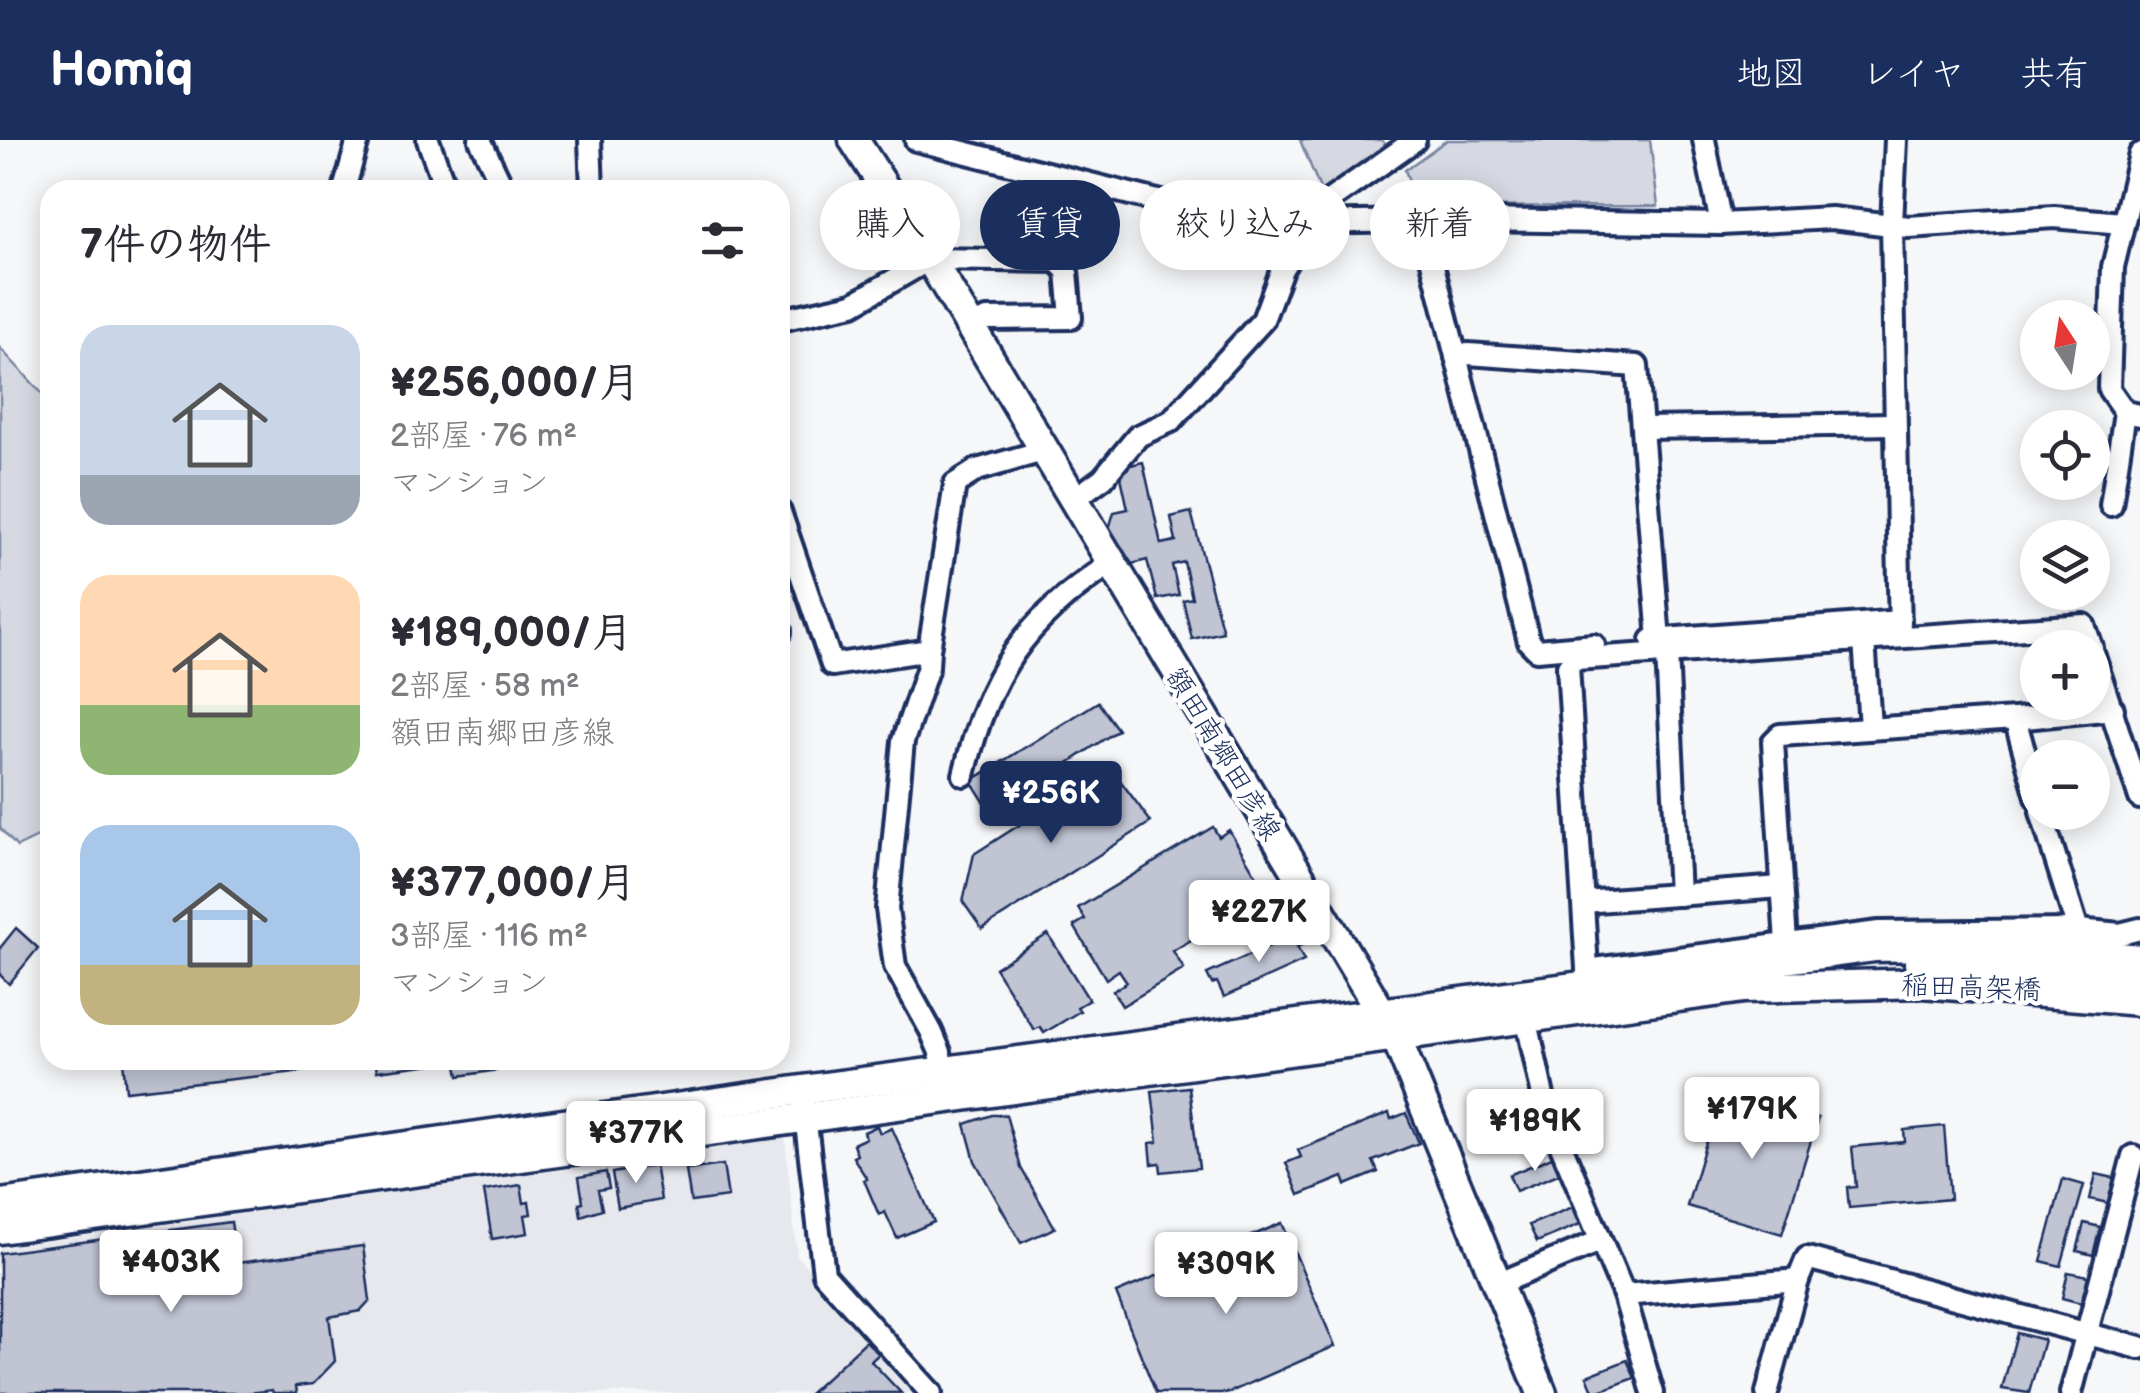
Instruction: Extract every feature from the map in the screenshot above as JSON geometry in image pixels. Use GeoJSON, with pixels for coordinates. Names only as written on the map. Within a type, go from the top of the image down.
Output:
{"type":"FeatureCollection","features":[{"type":"Feature","properties":{"kind":"street"},"geometry":{"type":"LineString","coordinates":[[347,180],[358,140]]}},
{"type":"Feature","properties":{"kind":"street"},"geometry":{"type":"LineString","coordinates":[[428,140],[442,180]]}},
{"type":"Feature","properties":{"kind":"street"},"geometry":{"type":"LineString","coordinates":[[480,140],[499,180]]}},
{"type":"Feature","properties":{"kind":"street"},"geometry":{"type":"LineString","coordinates":[[590,140],[592,180]]}},
{"type":"Feature","properties":{"kind":"street","name":"額田南郷田彦線"},"geometry":{"type":"LineString","coordinates":[[854,140],[880,180]]}},
{"type":"Feature","properties":{"kind":"street"},"geometry":{"type":"LineString","coordinates":[[916,140],[1140,197]]}},
{"type":"Feature","properties":{"kind":"street"},"geometry":{"type":"LineString","coordinates":[[1350,187],[1415,140]]}},
{"type":"Feature","properties":{"kind":"street"},"geometry":{"type":"LineString","coordinates":[[1704,140],[1721,224]]}},
{"type":"Feature","properties":{"kind":"street"},"geometry":{"type":"LineString","coordinates":[[1896,140],[1892,224],[1900,629]]}},
{"type":"Feature","properties":{"kind":"street"},"geometry":{"type":"LineString","coordinates":[[2111,505],[2133,414],[2109,389],[2113,267],[2140,154]]}},
{"type":"Feature","properties":{"kind":"street"},"geometry":{"type":"LineString","coordinates":[[1510,223],[1721,224],[1831,218],[1909,227],[2054,218],[2122,222]]}},
{"type":"Feature","properties":{"kind":"street"},"geometry":{"type":"LineString","coordinates":[[960,259],[1057,261],[1067,272],[1071,318],[988,319],[970,326]]}},
{"type":"Feature","properties":{"kind":"street"},"geometry":{"type":"LineString","coordinates":[[790,318],[853,304],[911,270]]}},
{"type":"Feature","properties":{"kind":"street","name":"額田南郷田彦線"},"geometry":{"type":"LineString","coordinates":[[937,270],[1396,1037],[1542,1393]]}},
{"type":"Feature","properties":{"kind":"street"},"geometry":{"type":"LineString","coordinates":[[1072,500],[1103,478],[1138,436],[1171,421],[1263,320],[1282,270]]}},
{"type":"Feature","properties":{"kind":"street"},"geometry":{"type":"LineString","coordinates":[[1434,270],[1529,642],[1537,650],[1864,640],[1900,629]]}},
{"type":"Feature","properties":{"kind":"street"},"geometry":{"type":"LineString","coordinates":[[1456,357],[1468,354],[1637,366],[1663,646],[1679,895]]}},
{"type":"Feature","properties":{"kind":"street"},"geometry":{"type":"LineString","coordinates":[[1644,428],[1894,424]]}},
{"type":"Feature","properties":{"kind":"street"},"geometry":{"type":"LineString","coordinates":[[942,1071],[932,1031],[895,966],[887,909],[903,740],[928,667],[955,484],[977,470],[1044,451]]}},
{"type":"Feature","properties":{"kind":"street"},"geometry":{"type":"LineString","coordinates":[[790,541],[832,665],[929,650]]}},
{"type":"Feature","properties":{"kind":"street"},"geometry":{"type":"LineString","coordinates":[[964,775],[995,678],[1014,648],[1070,590],[1110,564]]}},
{"type":"Feature","properties":{"kind":"street"},"geometry":{"type":"LineString","coordinates":[[1587,977],[1568,666],[1575,659],[1663,646],[1900,629],[2084,625],[2086,630]]}},
{"type":"Feature","properties":{"kind":"street"},"geometry":{"type":"LineString","coordinates":[[1864,640],[1870,727]]}},
{"type":"Feature","properties":{"kind":"street"},"geometry":{"type":"LineString","coordinates":[[2110,700],[2135,761],[2140,798]]}},
{"type":"Feature","properties":{"kind":"street"},"geometry":{"type":"LineString","coordinates":[[1786,953],[1773,742],[1780,736],[2113,709]]}},
{"type":"Feature","properties":{"kind":"street"},"geometry":{"type":"LineString","coordinates":[[2015,719],[2021,740]]}},
{"type":"Feature","properties":{"kind":"street"},"geometry":{"type":"LineString","coordinates":[[2047,830],[2078,930]]}},
{"type":"Feature","properties":{"kind":"street"},"geometry":{"type":"LineString","coordinates":[[1583,902],[1781,887]]}},
{"type":"Feature","properties":{"kind":"street"},"geometry":{"type":"LineString","coordinates":[[1786,953],[1879,932],[2078,930],[2120,934],[2140,929]]}},
{"type":"Feature","properties":{"kind":"street"},"geometry":{"type":"LineString","coordinates":[[0,1229],[488,1164],[803,1103],[942,1071],[1379,1012],[1587,977],[1786,953],[1874,947],[1982,944],[2140,959]]}},
{"type":"Feature","properties":{"kind":"street","name":"稲田高架橋"},"geometry":{"type":"LineString","coordinates":[[1786,953],[2048,968],[2140,979]]}},
{"type":"Feature","properties":{"kind":"street","name":"稲田高架橋"},"geometry":{"type":"LineString","coordinates":[[1682,996],[1744,988],[1922,983],[2140,1001]]}},
{"type":"Feature","properties":{"kind":"street"},"geometry":{"type":"LineString","coordinates":[[0,1204],[803,1103],[1396,1037],[1682,996],[1775,1002],[2036,1004],[2140,1016]]}},
{"type":"Feature","properties":{"kind":"street"},"geometry":{"type":"LineString","coordinates":[[1526,1017],[1546,1110],[1624,1295],[1653,1393]]}},
{"type":"Feature","properties":{"kind":"street"},"geometry":{"type":"LineString","coordinates":[[803,1103],[824,1274],[931,1393]]}},
{"type":"Feature","properties":{"kind":"street"},"geometry":{"type":"LineString","coordinates":[[2071,1393],[2133,1156]]}},
{"type":"Feature","properties":{"kind":"street"},"geometry":{"type":"LineString","coordinates":[[1500,1283],[1600,1241]]}},
{"type":"Feature","properties":{"kind":"street"},"geometry":{"type":"LineString","coordinates":[[1768,1393],[1807,1258],[2140,1348]]}},
{"type":"Feature","properties":{"kind":"street"},"geometry":{"type":"LineString","coordinates":[[1624,1295],[1798,1280]]}},
{"type":"Feature","properties":{"kind":"shaded area"},"geometry":{"type":"Polygon","coordinates":[[[1300,140],[1382,140],[1389,150],[1346,180],[1316,180],[1300,140]]]}},
{"type":"Feature","properties":{"kind":"shaded area"},"geometry":{"type":"Polygon","coordinates":[[[1447,140],[1650,140],[1658,206],[1510,207],[1510,180],[1409,180],[1405,170],[1447,140]]]}},
{"type":"Feature","properties":{"kind":"shaded area"},"geometry":{"type":"Polygon","coordinates":[[[0,348],[40,391],[40,836],[17,847],[0,828],[0,348]]]}},
{"type":"Feature","properties":{"kind":"shaded area"},"geometry":{"type":"Polygon","coordinates":[[[785,1138],[797,1256],[917,1393],[0,1393],[0,1248],[785,1138]]]}},
{"type":"Feature","properties":{"kind":"building"},"geometry":{"type":"Polygon","coordinates":[[[1143,462],[1161,544],[1176,541],[1171,517],[1191,512],[1223,632],[1192,639],[1183,600],[1192,598],[1184,562],[1172,565],[1179,595],[1157,599],[1147,560],[1132,564],[1109,529],[1114,512],[1128,509],[1119,468],[1143,462]]]}},
{"type":"Feature","properties":{"kind":"building"},"geometry":{"type":"Polygon","coordinates":[[[1098,702],[1118,730],[992,814],[971,781],[1098,702]]]}},
{"type":"Feature","properties":{"kind":"building"},"geometry":{"type":"Polygon","coordinates":[[[1110,767],[1151,822],[982,929],[963,902],[974,854],[1110,767]]]}},
{"type":"Feature","properties":{"kind":"building"},"geometry":{"type":"Polygon","coordinates":[[[1213,827],[1219,837],[1229,830],[1262,885],[1251,892],[1256,901],[1173,951],[1184,969],[1122,1006],[1113,991],[1127,982],[1119,970],[1106,979],[1074,926],[1085,919],[1078,908],[1213,827]]]}},
{"type":"Feature","properties":{"kind":"building"},"geometry":{"type":"Polygon","coordinates":[[[16,928],[38,948],[9,984],[0,975],[0,948],[16,928]]]}},
{"type":"Feature","properties":{"kind":"building"},"geometry":{"type":"Polygon","coordinates":[[[1303,931],[1308,942],[1297,947],[1304,961],[1224,997],[1217,982],[1212,984],[1207,974],[1303,931]]]}},
{"type":"Feature","properties":{"kind":"building"},"geometry":{"type":"Polygon","coordinates":[[[1048,934],[1089,1000],[1077,1007],[1080,1011],[1044,1033],[1040,1027],[1034,1030],[995,968],[1048,934]]]}},
{"type":"Feature","properties":{"kind":"building"},"geometry":{"type":"Polygon","coordinates":[[[124,1070],[314,1070],[126,1091],[124,1070]]]}},
{"type":"Feature","properties":{"kind":"building"},"geometry":{"type":"Polygon","coordinates":[[[458,1070],[498,1070],[459,1076],[458,1070]]]}},
{"type":"Feature","properties":{"kind":"building"},"geometry":{"type":"Polygon","coordinates":[[[1189,1087],[1199,1168],[1161,1172],[1160,1163],[1152,1164],[1150,1143],[1158,1142],[1152,1091],[1189,1087]]]}},
{"type":"Feature","properties":{"kind":"building"},"geometry":{"type":"Polygon","coordinates":[[[1722,1089],[1818,1118],[1782,1234],[1687,1206],[1722,1089]]]}},
{"type":"Feature","properties":{"kind":"building"},"geometry":{"type":"Polygon","coordinates":[[[1389,1113],[1391,1119],[1406,1113],[1419,1143],[1373,1161],[1378,1172],[1346,1185],[1343,1177],[1299,1195],[1286,1163],[1301,1157],[1298,1150],[1389,1113]]]}},
{"type":"Feature","properties":{"kind":"building"},"geometry":{"type":"Polygon","coordinates":[[[992,1115],[1006,1115],[1021,1168],[1055,1228],[1021,1243],[975,1161],[965,1124],[992,1115]]]}},
{"type":"Feature","properties":{"kind":"building"},"geometry":{"type":"Polygon","coordinates":[[[877,1126],[880,1133],[892,1128],[934,1222],[897,1238],[885,1212],[879,1215],[864,1180],[867,1179],[853,1157],[857,1155],[853,1144],[877,1126]]]}},
{"type":"Feature","properties":{"kind":"building"},"geometry":{"type":"Polygon","coordinates":[[[1944,1126],[1950,1199],[1849,1208],[1847,1187],[1856,1186],[1852,1147],[1905,1142],[1904,1130],[1944,1126]]]}},
{"type":"Feature","properties":{"kind":"building"},"geometry":{"type":"Polygon","coordinates":[[[1554,1156],[1561,1173],[1516,1191],[1509,1175],[1554,1156]]]}},
{"type":"Feature","properties":{"kind":"building"},"geometry":{"type":"Polygon","coordinates":[[[655,1165],[661,1200],[618,1208],[612,1173],[655,1165]]]}},
{"type":"Feature","properties":{"kind":"building"},"geometry":{"type":"Polygon","coordinates":[[[723,1165],[728,1197],[691,1202],[686,1170],[723,1165]]]}},
{"type":"Feature","properties":{"kind":"building"},"geometry":{"type":"Polygon","coordinates":[[[606,1172],[609,1188],[598,1190],[602,1209],[581,1216],[579,1177],[606,1172]]]}},
{"type":"Feature","properties":{"kind":"building"},"geometry":{"type":"Polygon","coordinates":[[[2096,1174],[2114,1178],[2108,1203],[2090,1199],[2096,1174]]]}},
{"type":"Feature","properties":{"kind":"building"},"geometry":{"type":"Polygon","coordinates":[[[2063,1179],[2084,1185],[2061,1266],[2041,1261],[2063,1179]]]}},
{"type":"Feature","properties":{"kind":"building"},"geometry":{"type":"Polygon","coordinates":[[[521,1185],[524,1203],[529,1202],[531,1214],[525,1215],[528,1233],[492,1239],[484,1191],[521,1185]]]}},
{"type":"Feature","properties":{"kind":"building"},"geometry":{"type":"Polygon","coordinates":[[[1573,1207],[1580,1224],[1537,1242],[1529,1225],[1573,1207]]]}},
{"type":"Feature","properties":{"kind":"building"},"geometry":{"type":"Polygon","coordinates":[[[231,1222],[237,1263],[363,1246],[370,1300],[360,1311],[329,1317],[335,1361],[313,1384],[296,1386],[297,1393],[272,1390],[0,1393],[0,1253],[231,1222]]]}},
{"type":"Feature","properties":{"kind":"building"},"geometry":{"type":"Polygon","coordinates":[[[1282,1223],[1335,1346],[1228,1393],[1156,1393],[1116,1293],[1282,1223]]]}},
{"type":"Feature","properties":{"kind":"building"},"geometry":{"type":"Polygon","coordinates":[[[2084,1223],[2100,1227],[2093,1255],[2077,1251],[2084,1223]]]}},
{"type":"Feature","properties":{"kind":"building"},"geometry":{"type":"Polygon","coordinates":[[[2068,1272],[2088,1276],[2081,1303],[2062,1298],[2068,1272]]]}},
{"type":"Feature","properties":{"kind":"building"},"geometry":{"type":"Polygon","coordinates":[[[2017,1333],[2044,1340],[2029,1393],[2002,1389],[2017,1333]]]}},
{"type":"Feature","properties":{"kind":"building"},"geometry":{"type":"Polygon","coordinates":[[[866,1341],[879,1354],[871,1361],[901,1393],[810,1393],[866,1341]]]}},
{"type":"Feature","properties":{"kind":"building"},"geometry":{"type":"Polygon","coordinates":[[[1627,1360],[1635,1378],[1594,1393],[1587,1376],[1627,1360]]]}}]}
